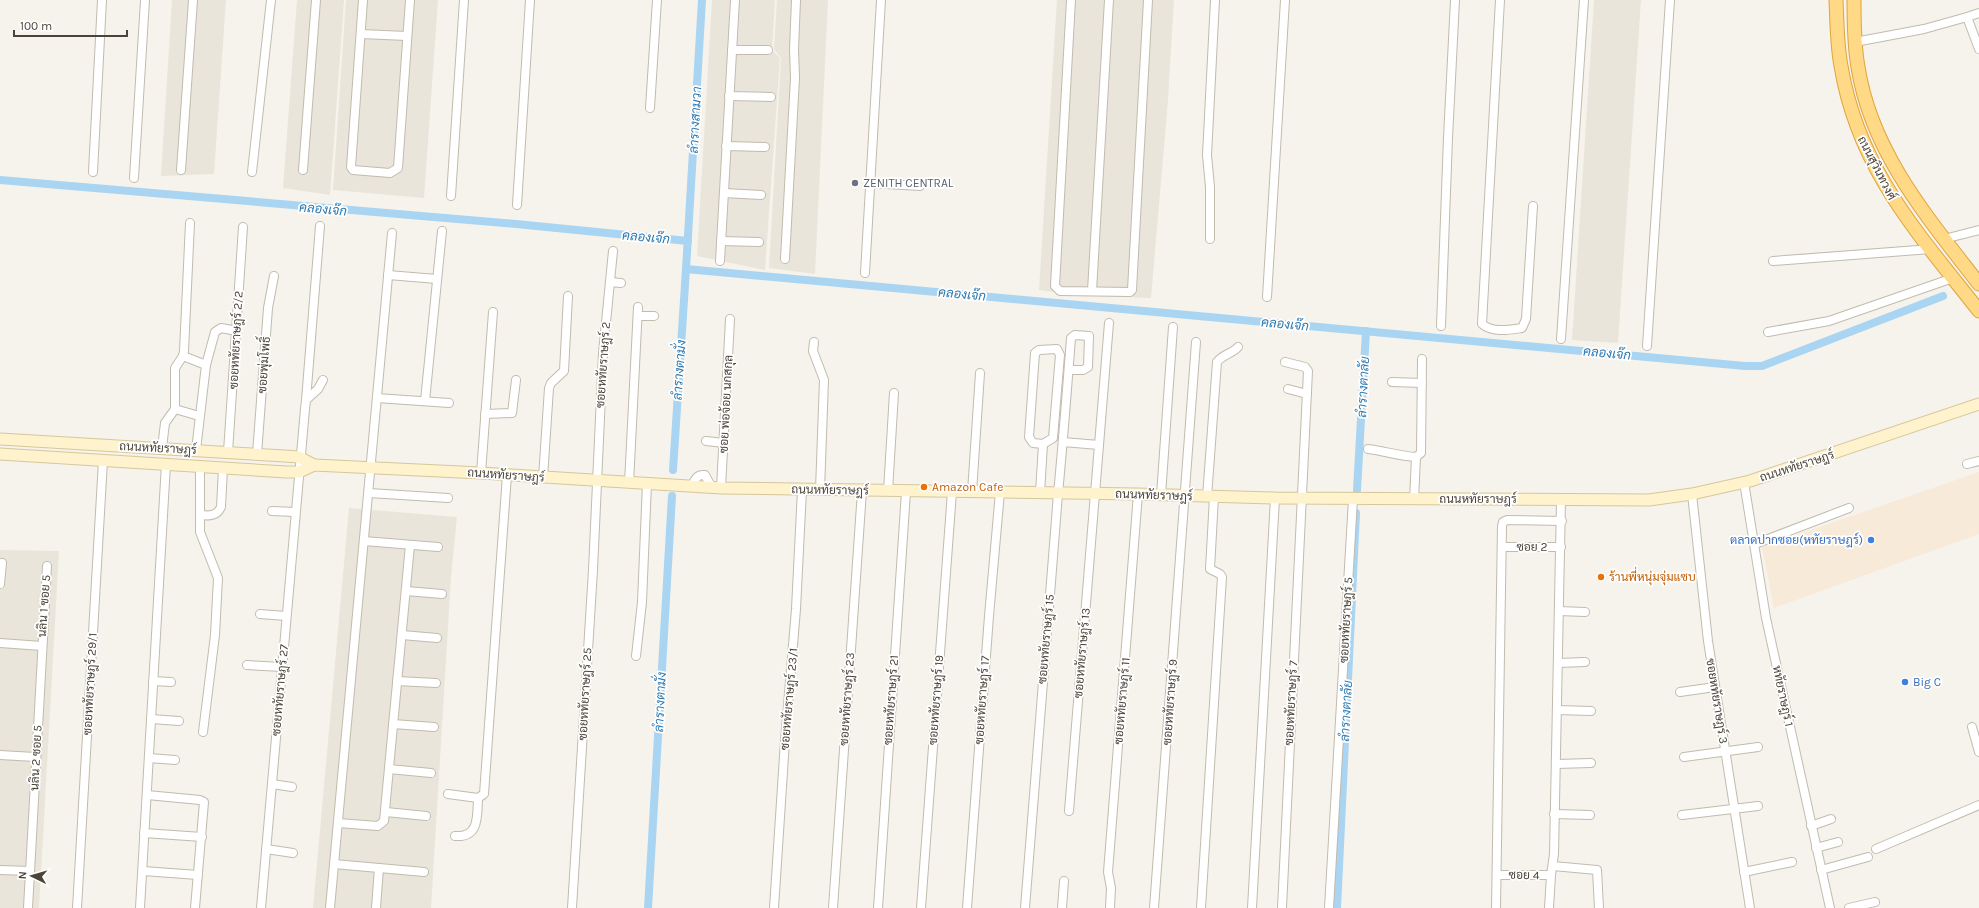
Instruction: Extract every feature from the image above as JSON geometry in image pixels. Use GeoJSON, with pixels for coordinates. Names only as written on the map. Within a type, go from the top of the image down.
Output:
{"type":"FeatureCollection","features":[{"type":"Feature","properties":{"kind":"highway","name":"ถนนสุวินทวงศ์"},"geometry":{"type":"LineString","coordinates":[[1836,0],[1841,66],[1856,124],[1871,160],[1889,194],[1979,311]]}},
{"type":"Feature","properties":{"kind":"highway","name":"ถนนสุวินทวงศ์"},"geometry":{"type":"LineString","coordinates":[[1854,0],[1855,42],[1864,95],[1875,127],[1889,159],[1905,186],[1979,284]]}},
{"type":"Feature","properties":{"kind":"main road","name":"ถนนหทัยราษฎร์"},"geometry":{"type":"LineString","coordinates":[[0,439],[299,457],[314,465],[481,473],[717,488],[906,492],[1138,494],[1302,499],[1414,500],[1504,498],[1561,500],[1649,500],[1692,494],[1744,482],[1979,404]]}},
{"type":"Feature","properties":{"kind":"main road","name":"ถนนหทัยราษฎร์"},"geometry":{"type":"LineString","coordinates":[[0,454],[299,472],[314,465]]}},
{"type":"Feature","properties":{"kind":"street"},"geometry":{"type":"LineString","coordinates":[[93,172],[102,0]]}},
{"type":"Feature","properties":{"kind":"street"},"geometry":{"type":"LineString","coordinates":[[134,178],[145,0]]}},
{"type":"Feature","properties":{"kind":"street"},"geometry":{"type":"LineString","coordinates":[[181,170],[193,0]]}},
{"type":"Feature","properties":{"kind":"street"},"geometry":{"type":"LineString","coordinates":[[252,172],[271,0]]}},
{"type":"Feature","properties":{"kind":"street"},"geometry":{"type":"LineString","coordinates":[[304,170],[316,0]]}},
{"type":"Feature","properties":{"kind":"street"},"geometry":{"type":"LineString","coordinates":[[363,0],[350,167],[353,170],[390,173],[398,168],[410,0]]}},
{"type":"Feature","properties":{"kind":"street"},"geometry":{"type":"LineString","coordinates":[[451,196],[464,0]]}},
{"type":"Feature","properties":{"kind":"street"},"geometry":{"type":"LineString","coordinates":[[517,205],[530,0]]}},
{"type":"Feature","properties":{"kind":"street"},"geometry":{"type":"LineString","coordinates":[[650,108],[657,0]]}},
{"type":"Feature","properties":{"kind":"street"},"geometry":{"type":"LineString","coordinates":[[720,261],[735,0]]}},
{"type":"Feature","properties":{"kind":"street"},"geometry":{"type":"LineString","coordinates":[[785,259],[795,78],[794,50],[796,0]]}},
{"type":"Feature","properties":{"kind":"street"},"geometry":{"type":"LineString","coordinates":[[865,273],[881,0]]}},
{"type":"Feature","properties":{"kind":"street"},"geometry":{"type":"LineString","coordinates":[[1071,0],[1055,286],[1060,290],[1130,292],[1132,290],[1148,0]]}},
{"type":"Feature","properties":{"kind":"street"},"geometry":{"type":"LineString","coordinates":[[1092,291],[1109,0]]}},
{"type":"Feature","properties":{"kind":"street"},"geometry":{"type":"LineString","coordinates":[[1210,239],[1210,187],[1207,155],[1215,0]]}},
{"type":"Feature","properties":{"kind":"street"},"geometry":{"type":"LineString","coordinates":[[1267,297],[1285,0]]}},
{"type":"Feature","properties":{"kind":"street"},"geometry":{"type":"LineString","coordinates":[[1441,326],[1455,0]]}},
{"type":"Feature","properties":{"kind":"street"},"geometry":{"type":"LineString","coordinates":[[1500,0],[1482,324],[1488,329],[1505,330],[1522,328],[1526,318],[1533,206]]}},
{"type":"Feature","properties":{"kind":"street"},"geometry":{"type":"LineString","coordinates":[[1561,339],[1584,0]]}},
{"type":"Feature","properties":{"kind":"street"},"geometry":{"type":"LineString","coordinates":[[1647,346],[1670,0]]}},
{"type":"Feature","properties":{"kind":"street"},"geometry":{"type":"LineString","coordinates":[[1855,42],[1924,29],[1979,13]]}},
{"type":"Feature","properties":{"kind":"street"},"geometry":{"type":"LineString","coordinates":[[1967,17],[1979,49]]}},
{"type":"Feature","properties":{"kind":"street"},"geometry":{"type":"LineString","coordinates":[[361,34],[407,36]]}},
{"type":"Feature","properties":{"kind":"street"},"geometry":{"type":"LineString","coordinates":[[732,50],[768,50]]}},
{"type":"Feature","properties":{"kind":"street"},"geometry":{"type":"LineString","coordinates":[[729,96],[772,97]]}},
{"type":"Feature","properties":{"kind":"street"},"geometry":{"type":"LineString","coordinates":[[726,146],[765,146]]}},
{"type":"Feature","properties":{"kind":"street"},"geometry":{"type":"LineString","coordinates":[[870,183],[920,186]]}},
{"type":"Feature","properties":{"kind":"street"},"geometry":{"type":"LineString","coordinates":[[724,193],[761,195]]}},
{"type":"Feature","properties":{"kind":"street"},"geometry":{"type":"LineString","coordinates":[[162,448],[165,423],[175,409],[175,368],[183,356],[190,223]]}},
{"type":"Feature","properties":{"kind":"street","name":"ซอยหทัยราษฎร์ 27"},"geometry":{"type":"LineString","coordinates":[[261,908],[320,226]]}},
{"type":"Feature","properties":{"kind":"street","name":"ซอยหทัยราษฎร์ 2/2"},"geometry":{"type":"LineString","coordinates":[[228,452],[237,331],[242,227]]}},
{"type":"Feature","properties":{"kind":"street"},"geometry":{"type":"LineString","coordinates":[[1944,239],[1979,230]]}},
{"type":"Feature","properties":{"kind":"street"},"geometry":{"type":"LineString","coordinates":[[425,401],[442,232]]}},
{"type":"Feature","properties":{"kind":"street"},"geometry":{"type":"LineString","coordinates":[[330,908],[392,233]]}},
{"type":"Feature","properties":{"kind":"street"},"geometry":{"type":"LineString","coordinates":[[721,241],[759,242]]}},
{"type":"Feature","properties":{"kind":"street"},"geometry":{"type":"LineString","coordinates":[[1773,261],[1930,249]]}},
{"type":"Feature","properties":{"kind":"street","name":"ซอยหทัยราษฎร์ 2"},"geometry":{"type":"LineString","coordinates":[[597,481],[603,353],[613,251]]}},
{"type":"Feature","properties":{"kind":"street","name":"ซอยพุ่มโพธิ์"},"geometry":{"type":"LineString","coordinates":[[257,454],[268,308],[274,276]]}},
{"type":"Feature","properties":{"kind":"street"},"geometry":{"type":"LineString","coordinates":[[388,276],[437,279]]}},
{"type":"Feature","properties":{"kind":"street"},"geometry":{"type":"LineString","coordinates":[[1768,332],[1829,321],[1953,278]]}},
{"type":"Feature","properties":{"kind":"street"},"geometry":{"type":"LineString","coordinates":[[610,282],[621,283]]}},
{"type":"Feature","properties":{"kind":"street"},"geometry":{"type":"LineString","coordinates":[[543,478],[549,388],[551,383],[564,371],[568,296]]}},
{"type":"Feature","properties":{"kind":"street"},"geometry":{"type":"LineString","coordinates":[[481,473],[493,312]]}},
{"type":"Feature","properties":{"kind":"street"},"geometry":{"type":"LineString","coordinates":[[629,483],[638,312],[654,316]]}},
{"type":"Feature","properties":{"kind":"street","name":"ซอย พ่อจ้อย นกสกุล"},"geometry":{"type":"LineString","coordinates":[[717,488],[724,442],[730,319]]}},
{"type":"Feature","properties":{"kind":"street","name":"ซอยหทัยราษฎร์ 13"},"geometry":{"type":"LineString","coordinates":[[1069,812],[1109,323]]}},
{"type":"Feature","properties":{"kind":"street"},"geometry":{"type":"LineString","coordinates":[[1162,495],[1173,327]]}},
{"type":"Feature","properties":{"kind":"street"},"geometry":{"type":"LineString","coordinates":[[196,450],[206,365],[214,332],[221,328],[237,331]]}},
{"type":"Feature","properties":{"kind":"street","name":"ซอยหทัยราษฎร์ 15"},"geometry":{"type":"LineString","coordinates":[[1025,908],[1071,338],[1075,335],[1089,336],[1088,367],[1083,370],[1069,370]]}},
{"type":"Feature","properties":{"kind":"street"},"geometry":{"type":"LineString","coordinates":[[814,342],[813,351],[824,380],[820,490]]}},
{"type":"Feature","properties":{"kind":"street","name":"ซอยหทัยราษฎร์ 9"},"geometry":{"type":"LineString","coordinates":[[1154,908],[1186,496],[1196,342]]}},
{"type":"Feature","properties":{"kind":"street"},"geometry":{"type":"LineString","coordinates":[[1201,908],[1222,577],[1210,570],[1211,497],[1217,362],[1221,356],[1234,351],[1238,347]]}},
{"type":"Feature","properties":{"kind":"street"},"geometry":{"type":"LineString","coordinates":[[1057,349],[1060,355],[1055,426],[1053,438],[1043,444],[1033,443],[1029,437],[1035,353],[1039,350],[1057,349]]}},
{"type":"Feature","properties":{"kind":"street"},"geometry":{"type":"LineString","coordinates":[[183,356],[206,365]]}},
{"type":"Feature","properties":{"kind":"street"},"geometry":{"type":"LineString","coordinates":[[1368,449],[1388,451],[1397,456],[1416,457],[1421,453],[1422,359]]}},
{"type":"Feature","properties":{"kind":"street","name":"ซอยหทัยราษฎร์ 7"},"geometry":{"type":"LineString","coordinates":[[1282,908],[1307,394],[1307,368],[1284,362]]}},
{"type":"Feature","properties":{"kind":"street"},"geometry":{"type":"LineString","coordinates":[[972,492],[980,372]]}},
{"type":"Feature","properties":{"kind":"street"},"geometry":{"type":"LineString","coordinates":[[306,400],[318,389],[323,380]]}},
{"type":"Feature","properties":{"kind":"street"},"geometry":{"type":"LineString","coordinates":[[485,414],[512,413],[516,380]]}},
{"type":"Feature","properties":{"kind":"street"},"geometry":{"type":"LineString","coordinates":[[1392,382],[1422,382]]}},
{"type":"Feature","properties":{"kind":"street"},"geometry":{"type":"LineString","coordinates":[[1288,389],[1307,394]]}},
{"type":"Feature","properties":{"kind":"street"},"geometry":{"type":"LineString","coordinates":[[888,491],[894,393]]}},
{"type":"Feature","properties":{"kind":"street"},"geometry":{"type":"LineString","coordinates":[[377,398],[449,403]]}},
{"type":"Feature","properties":{"kind":"street"},"geometry":{"type":"LineString","coordinates":[[175,409],[199,416]]}},
{"type":"Feature","properties":{"kind":"street"},"geometry":{"type":"LineString","coordinates":[[706,441],[724,442]]}},
{"type":"Feature","properties":{"kind":"street"},"geometry":{"type":"LineString","coordinates":[[1062,442],[1099,445]]}},
{"type":"Feature","properties":{"kind":"street"},"geometry":{"type":"LineString","coordinates":[[1040,493],[1043,444]]}},
{"type":"Feature","properties":{"kind":"street"},"geometry":{"type":"LineString","coordinates":[[1414,500],[1416,457]]}},
{"type":"Feature","properties":{"kind":"street"},"geometry":{"type":"LineString","coordinates":[[1967,464],[1979,460]]}},
{"type":"Feature","properties":{"kind":"street","name":"ซอยหทัยราษฎร์ 29/1"},"geometry":{"type":"LineString","coordinates":[[77,908],[102,461]]}},
{"type":"Feature","properties":{"kind":"street"},"geometry":{"type":"LineString","coordinates":[[140,908],[166,464]]}},
{"type":"Feature","properties":{"kind":"street"},"geometry":{"type":"LineString","coordinates":[[200,467],[200,532],[218,578],[215,635],[203,732]]}},
{"type":"Feature","properties":{"kind":"street"},"geometry":{"type":"LineString","coordinates":[[200,515],[214,515],[219,511],[221,507],[224,468]]}},
{"type":"Feature","properties":{"kind":"street"},"geometry":{"type":"LineString","coordinates":[[448,794],[478,798],[484,794],[507,475]]}},
{"type":"Feature","properties":{"kind":"street","name":"ซอยหทัยราษฎร์ 25"},"geometry":{"type":"LineString","coordinates":[[572,908],[597,481]]}},
{"type":"Feature","properties":{"kind":"street","name":"หทัยราษฎร์ 1"},"geometry":{"type":"LineString","coordinates":[[1744,482],[1766,618],[1830,908]]}},
{"type":"Feature","properties":{"kind":"street"},"geometry":{"type":"LineString","coordinates":[[636,656],[642,602],[647,483]]}},
{"type":"Feature","properties":{"kind":"street","name":"ซอยหทัยราษฎร์ 23/1"},"geometry":{"type":"LineString","coordinates":[[774,908],[785,741],[796,609],[802,490]]}},
{"type":"Feature","properties":{"kind":"street","name":"ซอยหทัยราษฎร์ 23"},"geometry":{"type":"LineString","coordinates":[[833,908],[862,491]]}},
{"type":"Feature","properties":{"kind":"street","name":"ซอยหทัยราษฎร์ 21"},"geometry":{"type":"LineString","coordinates":[[878,908],[906,492]]}},
{"type":"Feature","properties":{"kind":"street","name":"ซอยหทัยราษฎร์ 19"},"geometry":{"type":"LineString","coordinates":[[921,908],[952,492]]}},
{"type":"Feature","properties":{"kind":"street","name":"ซอยหทัยราษฎร์ 17"},"geometry":{"type":"LineString","coordinates":[[967,908],[988,616],[1000,492]]}},
{"type":"Feature","properties":{"kind":"street"},"geometry":{"type":"LineString","coordinates":[[369,493],[448,498]]}},
{"type":"Feature","properties":{"kind":"street","name":"ซอยหทัยราษฎร์ 11"},"geometry":{"type":"LineString","coordinates":[[1110,908],[1111,888],[1108,872],[1138,494]]}},
{"type":"Feature","properties":{"kind":"street","name":"ซอยหทัยราษฎร์ 3"},"geometry":{"type":"LineString","coordinates":[[1692,494],[1708,641],[1750,908]]}},
{"type":"Feature","properties":{"kind":"street"},"geometry":{"type":"LineString","coordinates":[[1252,908],[1275,498]]}},
{"type":"Feature","properties":{"kind":"street","name":"ซอยหทัยราษฎร์ 5"},"geometry":{"type":"LineString","coordinates":[[1328,908],[1353,499]]}},
{"type":"Feature","properties":{"kind":"street"},"geometry":{"type":"LineString","coordinates":[[1549,908],[1553,866],[1556,764],[1562,521],[1561,500]]}},
{"type":"Feature","properties":{"kind":"street"},"geometry":{"type":"LineString","coordinates":[[1755,544],[1849,508]]}},
{"type":"Feature","properties":{"kind":"street"},"geometry":{"type":"LineString","coordinates":[[272,511],[295,512]]}},
{"type":"Feature","properties":{"kind":"street"},"geometry":{"type":"LineString","coordinates":[[1496,908],[1502,526],[1503,522],[1507,520],[1562,521]]}},
{"type":"Feature","properties":{"kind":"street"},"geometry":{"type":"LineString","coordinates":[[364,540],[438,548]]}},
{"type":"Feature","properties":{"kind":"street"},"geometry":{"type":"LineString","coordinates":[[338,823],[378,826],[383,823],[386,812],[410,545]]}},
{"type":"Feature","properties":{"kind":"street","name":"ซอย 2"},"geometry":{"type":"LineString","coordinates":[[1502,547],[1561,547]]}},
{"type":"Feature","properties":{"kind":"street"},"geometry":{"type":"LineString","coordinates":[[0,584],[2,562]]}},
{"type":"Feature","properties":{"kind":"street","name":"นลิน 1 ซอย 5"},"geometry":{"type":"LineString","coordinates":[[42,646],[47,566]]}},
{"type":"Feature","properties":{"kind":"street"},"geometry":{"type":"LineString","coordinates":[[406,591],[442,594]]}},
{"type":"Feature","properties":{"kind":"street"},"geometry":{"type":"LineString","coordinates":[[1559,611],[1585,612]]}},
{"type":"Feature","properties":{"kind":"street"},"geometry":{"type":"LineString","coordinates":[[260,614],[286,616]]}},
{"type":"Feature","properties":{"kind":"street"},"geometry":{"type":"LineString","coordinates":[[402,635],[438,638]]}},
{"type":"Feature","properties":{"kind":"street"},"geometry":{"type":"LineString","coordinates":[[0,643],[42,646]]}},
{"type":"Feature","properties":{"kind":"street","name":"นลิน 2 ซอย 5"},"geometry":{"type":"LineString","coordinates":[[28,908],[42,646]]}},
{"type":"Feature","properties":{"kind":"street"},"geometry":{"type":"LineString","coordinates":[[1558,663],[1585,662]]}},
{"type":"Feature","properties":{"kind":"street"},"geometry":{"type":"LineString","coordinates":[[247,665],[282,667]]}},
{"type":"Feature","properties":{"kind":"street"},"geometry":{"type":"LineString","coordinates":[[153,681],[172,682]]}},
{"type":"Feature","properties":{"kind":"street"},"geometry":{"type":"LineString","coordinates":[[397,681],[436,684]]}},
{"type":"Feature","properties":{"kind":"street"},"geometry":{"type":"LineString","coordinates":[[1680,692],[1715,687]]}},
{"type":"Feature","properties":{"kind":"street"},"geometry":{"type":"LineString","coordinates":[[1557,710],[1591,711]]}},
{"type":"Feature","properties":{"kind":"street"},"geometry":{"type":"LineString","coordinates":[[151,719],[179,721]]}},
{"type":"Feature","properties":{"kind":"street"},"geometry":{"type":"LineString","coordinates":[[393,724],[434,727]]}},
{"type":"Feature","properties":{"kind":"street"},"geometry":{"type":"LineString","coordinates":[[1972,727],[1979,752]]}},
{"type":"Feature","properties":{"kind":"street"},"geometry":{"type":"LineString","coordinates":[[1684,757],[1758,747]]}},
{"type":"Feature","properties":{"kind":"street"},"geometry":{"type":"LineString","coordinates":[[0,755],[36,757]]}},
{"type":"Feature","properties":{"kind":"street"},"geometry":{"type":"LineString","coordinates":[[149,758],[175,760]]}},
{"type":"Feature","properties":{"kind":"street"},"geometry":{"type":"LineString","coordinates":[[1556,764],[1591,763]]}},
{"type":"Feature","properties":{"kind":"street"},"geometry":{"type":"LineString","coordinates":[[389,769],[431,773]]}},
{"type":"Feature","properties":{"kind":"street"},"geometry":{"type":"LineString","coordinates":[[272,784],[292,787]]}},
{"type":"Feature","properties":{"kind":"street"},"geometry":{"type":"LineString","coordinates":[[147,795],[202,800],[204,803],[195,908]]}},
{"type":"Feature","properties":{"kind":"street"},"geometry":{"type":"LineString","coordinates":[[455,836],[462,837],[471,833],[475,827],[478,798]]}},
{"type":"Feature","properties":{"kind":"street"},"geometry":{"type":"LineString","coordinates":[[1876,849],[1979,805]]}},
{"type":"Feature","properties":{"kind":"street"},"geometry":{"type":"LineString","coordinates":[[1682,815],[1758,806]]}},
{"type":"Feature","properties":{"kind":"street"},"geometry":{"type":"LineString","coordinates":[[386,812],[426,816]]}},
{"type":"Feature","properties":{"kind":"street"},"geometry":{"type":"LineString","coordinates":[[1554,814],[1590,815]]}},
{"type":"Feature","properties":{"kind":"street"},"geometry":{"type":"LineString","coordinates":[[1812,826],[1831,819]]}},
{"type":"Feature","properties":{"kind":"street"},"geometry":{"type":"LineString","coordinates":[[144,833],[202,837]]}},
{"type":"Feature","properties":{"kind":"street"},"geometry":{"type":"LineString","coordinates":[[1816,848],[1838,842]]}},
{"type":"Feature","properties":{"kind":"street"},"geometry":{"type":"LineString","coordinates":[[266,849],[292,853]]}},
{"type":"Feature","properties":{"kind":"street"},"geometry":{"type":"LineString","coordinates":[[1821,870],[1868,857]]}},
{"type":"Feature","properties":{"kind":"street"},"geometry":{"type":"LineString","coordinates":[[1744,872],[1792,862]]}},
{"type":"Feature","properties":{"kind":"street"},"geometry":{"type":"LineString","coordinates":[[334,864],[424,872]]}},
{"type":"Feature","properties":{"kind":"street"},"geometry":{"type":"LineString","coordinates":[[1553,866],[1597,870],[1599,908]]}},
{"type":"Feature","properties":{"kind":"street"},"geometry":{"type":"LineString","coordinates":[[376,908],[379,868]]}},
{"type":"Feature","properties":{"kind":"street"},"geometry":{"type":"LineString","coordinates":[[0,870],[30,871]]}},
{"type":"Feature","properties":{"kind":"street"},"geometry":{"type":"LineString","coordinates":[[143,871],[198,875]]}},
{"type":"Feature","properties":{"kind":"street","name":"ซอย 4"},"geometry":{"type":"LineString","coordinates":[[1497,875],[1551,875]]}},
{"type":"Feature","properties":{"kind":"street"},"geometry":{"type":"LineString","coordinates":[[1062,908],[1064,881]]}},
{"type":"Feature","properties":{"kind":"street"},"geometry":{"type":"LineString","coordinates":[[1848,908],[1875,902]]}},
{"type":"Feature","properties":{"kind":"shaded area"},"geometry":{"type":"Polygon","coordinates":[[[172,0],[226,0],[214,174],[161,176],[172,0]]]}},
{"type":"Feature","properties":{"kind":"shaded area"},"geometry":{"type":"Polygon","coordinates":[[[297,0],[344,0],[330,195],[283,188],[297,0]]]}},
{"type":"Feature","properties":{"kind":"shaded area"},"geometry":{"type":"Polygon","coordinates":[[[346,0],[438,0],[424,198],[333,190],[346,0]]]}},
{"type":"Feature","properties":{"kind":"shaded area"},"geometry":{"type":"Polygon","coordinates":[[[712,0],[775,0],[772,50],[780,58],[765,270],[697,256],[712,0]]]}},
{"type":"Feature","properties":{"kind":"shaded area"},"geometry":{"type":"Polygon","coordinates":[[[777,0],[828,0],[815,274],[769,268],[781,58],[774,49],[777,0]]]}},
{"type":"Feature","properties":{"kind":"shaded area"},"geometry":{"type":"Polygon","coordinates":[[[1057,0],[1174,0],[1168,100],[1151,298],[1076,295],[1039,290],[1057,0]]]}},
{"type":"Feature","properties":{"kind":"shaded area"},"geometry":{"type":"Polygon","coordinates":[[[1594,0],[1641,0],[1618,343],[1572,340],[1594,0]]]}},
{"type":"Feature","properties":{"kind":"shaded area","name":"ตลาดปากซอย(หทัยราษฎร์)"},"geometry":{"type":"Polygon","coordinates":[[[1979,472],[1979,534],[1774,608],[1762,547],[1979,472]]]}},
{"type":"Feature","properties":{"kind":"shaded area"},"geometry":{"type":"Polygon","coordinates":[[[349,508],[457,517],[451,577],[431,908],[313,908],[349,508]]]}},
{"type":"Feature","properties":{"kind":"shaded area"},"geometry":{"type":"Polygon","coordinates":[[[0,550],[59,551],[39,908],[0,908],[0,550]]]}},
{"type":"Feature","properties":{"kind":"waterway","name":"คลองเจ๊ก"},"geometry":{"type":"LineString","coordinates":[[702,0],[686,269],[1745,366],[1762,366],[1943,296]]}},
{"type":"Feature","properties":{"kind":"waterway","name":"คลองเจ๊ก"},"geometry":{"type":"LineString","coordinates":[[0,180],[516,224],[688,241]]}},
{"type":"Feature","properties":{"kind":"waterway","name":"ลำรางตามั่ง"},"geometry":{"type":"LineString","coordinates":[[673,470],[686,269]]}},
{"type":"Feature","properties":{"kind":"waterway","name":"ลำรางตาลัย"},"geometry":{"type":"LineString","coordinates":[[1357,490],[1366,331]]}},
{"type":"Feature","properties":{"kind":"waterway","name":"ลำรางตามั่ง"},"geometry":{"type":"LineString","coordinates":[[648,908],[672,496]]}},
{"type":"Feature","properties":{"kind":"waterway","name":"ลำรางตาลัย"},"geometry":{"type":"LineString","coordinates":[[1337,908],[1356,513]]}},
{"type":"Feature","properties":{"kind":"place","name":"ZENITH CENTRAL"},"geometry":{"type":"Point","coordinates":[855,183]}},
{"type":"Feature","properties":{"kind":"place","name":"Amazon Cafe"},"geometry":{"type":"Point","coordinates":[924,487]}},
{"type":"Feature","properties":{"kind":"place","name":"ตลาดปากซอย(หทัยราษฎร์)"},"geometry":{"type":"Point","coordinates":[1871,540]}},
{"type":"Feature","properties":{"kind":"place","name":"ร้านพี่หนุ่มจุ่มแซบ"},"geometry":{"type":"Point","coordinates":[1601,577]}},
{"type":"Feature","properties":{"kind":"place","name":"Big C"},"geometry":{"type":"Point","coordinates":[1905,682]}},
{"type":"Feature","properties":{"kind":"water label","name":"ลำรางสามวา"},"geometry":{"type":"Point","coordinates":[695,120]}}]}
